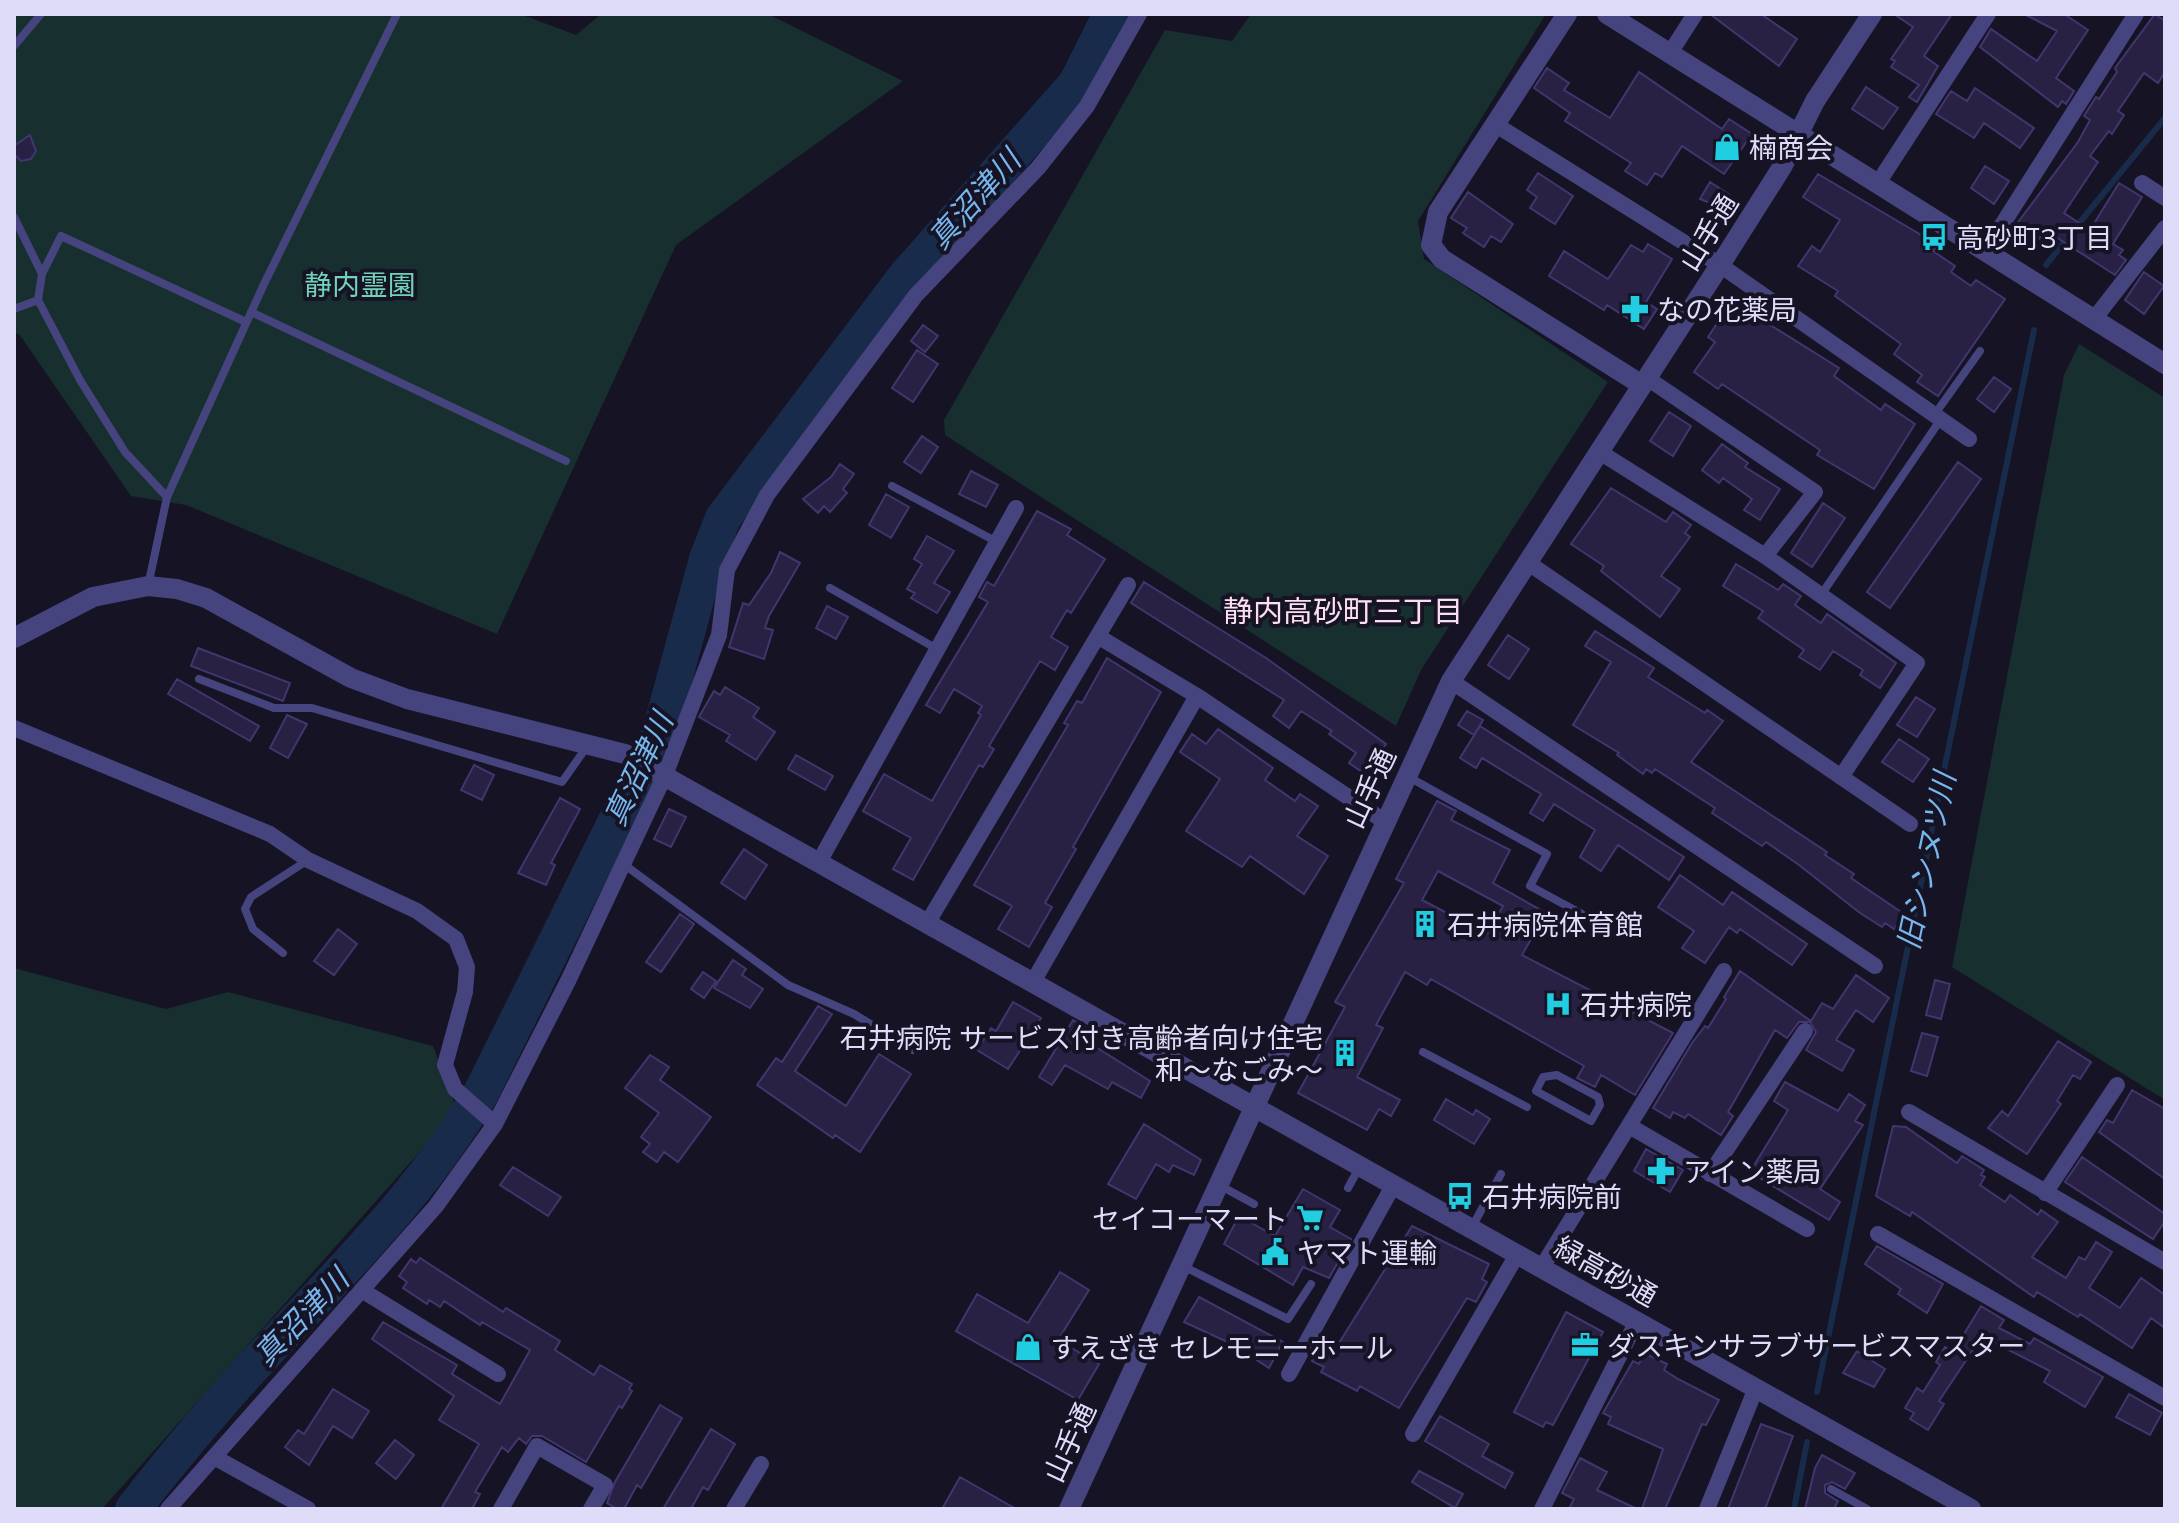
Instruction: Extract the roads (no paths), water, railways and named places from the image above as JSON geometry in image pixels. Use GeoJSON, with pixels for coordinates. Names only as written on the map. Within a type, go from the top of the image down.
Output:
{"type":"FeatureCollection","features":[{"type":"Feature","properties":{"kind":"street"},"geometry":{"type":"LineString","coordinates":[[168,1509],[436,1206],[490,1120],[568,981],[719,635],[727,570],[767,495],[812,429],[916,295],[1038,168],[1087,106],[1139,14]]}},
{"type":"Feature","properties":{"kind":"street"},"geometry":{"type":"LineString","coordinates":[[1567,14],[1438,212],[1431,245],[1442,259],[1644,382],[1815,492],[1765,556]]}},
{"type":"Feature","properties":{"kind":"street"},"geometry":{"type":"LineString","coordinates":[[1607,14],[2165,364]]}},
{"type":"Feature","properties":{"kind":"street"},"geometry":{"type":"LineString","coordinates":[[1670,53],[1695,14]]}},
{"type":"Feature","properties":{"kind":"street","name":"山手通"},"geometry":{"type":"LineString","coordinates":[[1069,1509],[1451,681],[1720,265],[1799,134],[1815,101],[1872,14]]}},
{"type":"Feature","properties":{"kind":"street"},"geometry":{"type":"LineString","coordinates":[[1878,183],[1988,14]]}},
{"type":"Feature","properties":{"kind":"street"},"geometry":{"type":"LineString","coordinates":[[1986,250],[2136,14]]}},
{"type":"Feature","properties":{"kind":"street"},"geometry":{"type":"LineString","coordinates":[[1496,125],[1720,265],[1969,439]]}},
{"type":"Feature","properties":{"kind":"street"},"geometry":{"type":"LineString","coordinates":[[2142,183],[2165,198]]}},
{"type":"Feature","properties":{"kind":"street"},"geometry":{"type":"LineString","coordinates":[[2094,319],[2165,228]]}},
{"type":"Feature","properties":{"kind":"street"},"geometry":{"type":"LineString","coordinates":[[1598,451],[1765,556],[1917,663],[1841,777]]}},
{"type":"Feature","properties":{"kind":"street"},"geometry":{"type":"LineString","coordinates":[[819,862],[1016,508]]}},
{"type":"Feature","properties":{"kind":"street"},"geometry":{"type":"LineString","coordinates":[[1527,562],[1910,824]]}},
{"type":"Feature","properties":{"kind":"street"},"geometry":{"type":"LineString","coordinates":[[928,922],[1128,585]]}},
{"type":"Feature","properties":{"kind":"street"},"geometry":{"type":"LineString","coordinates":[[14,638],[93,597],[148,586]]}},
{"type":"Feature","properties":{"kind":"street","name":"緑高砂通"},"geometry":{"type":"LineString","coordinates":[[148,586],[177,589],[206,598],[351,678],[407,699],[625,754],[1971,1509]]}},
{"type":"Feature","properties":{"kind":"street"},"geometry":{"type":"LineString","coordinates":[[1099,637],[1197,696],[1384,821]]}},
{"type":"Feature","properties":{"kind":"street"},"geometry":{"type":"LineString","coordinates":[[1451,681],[1875,966]]}},
{"type":"Feature","properties":{"kind":"street"},"geometry":{"type":"LineString","coordinates":[[1033,982],[1197,696]]}},
{"type":"Feature","properties":{"kind":"street"},"geometry":{"type":"LineString","coordinates":[[14,728],[138,783],[270,834],[308,860],[417,911],[456,939],[467,967],[465,992],[445,1065],[455,1089],[490,1120]]}},
{"type":"Feature","properties":{"kind":"street"},"geometry":{"type":"LineString","coordinates":[[1542,1267],[1631,1127],[1724,971]]}},
{"type":"Feature","properties":{"kind":"street"},"geometry":{"type":"LineString","coordinates":[[1710,1174],[1805,1031]]}},
{"type":"Feature","properties":{"kind":"street"},"geometry":{"type":"LineString","coordinates":[[2045,1193],[2117,1085]]}},
{"type":"Feature","properties":{"kind":"street"},"geometry":{"type":"LineString","coordinates":[[1909,1112],[2045,1193],[2163,1256]]}},
{"type":"Feature","properties":{"kind":"street"},"geometry":{"type":"LineString","coordinates":[[1631,1127],[1807,1229]]}},
{"type":"Feature","properties":{"kind":"street"},"geometry":{"type":"LineString","coordinates":[[1289,1374],[1394,1184]]}},
{"type":"Feature","properties":{"kind":"street"},"geometry":{"type":"LineString","coordinates":[[1878,1234],[2165,1398]]}},
{"type":"Feature","properties":{"kind":"street"},"geometry":{"type":"LineString","coordinates":[[1413,1434],[1518,1253]]}},
{"type":"Feature","properties":{"kind":"street"},"geometry":{"type":"LineString","coordinates":[[363,1291],[498,1374]]}},
{"type":"Feature","properties":{"kind":"street"},"geometry":{"type":"LineString","coordinates":[[1542,1509],[1637,1321]]}},
{"type":"Feature","properties":{"kind":"street"},"geometry":{"type":"LineString","coordinates":[[1707,1509],[1756,1388]]}},
{"type":"Feature","properties":{"kind":"street"},"geometry":{"type":"LineString","coordinates":[[501,1509],[537,1446],[605,1485],[591,1509]]}},
{"type":"Feature","properties":{"kind":"street"},"geometry":{"type":"LineString","coordinates":[[214,1457],[308,1509]]}},
{"type":"Feature","properties":{"kind":"street"},"geometry":{"type":"LineString","coordinates":[[734,1509],[761,1464]]}},
{"type":"Feature","properties":{"kind":"lane"},"geometry":{"type":"LineString","coordinates":[[14,46],[37,18],[25,14]]}},
{"type":"Feature","properties":{"kind":"lane"},"geometry":{"type":"LineString","coordinates":[[148,586],[167,497],[246,322],[397,14]]}},
{"type":"Feature","properties":{"kind":"lane"},"geometry":{"type":"LineString","coordinates":[[14,217],[42,274]]}},
{"type":"Feature","properties":{"kind":"lane"},"geometry":{"type":"LineString","coordinates":[[167,497],[125,452],[80,380],[38,300],[42,274],[61,236],[246,322]]}},
{"type":"Feature","properties":{"kind":"lane"},"geometry":{"type":"LineString","coordinates":[[14,309],[38,300]]}},
{"type":"Feature","properties":{"kind":"lane"},"geometry":{"type":"LineString","coordinates":[[251,312],[566,461]]}},
{"type":"Feature","properties":{"kind":"lane"},"geometry":{"type":"LineString","coordinates":[[1821,595],[1980,351]]}},
{"type":"Feature","properties":{"kind":"lane"},"geometry":{"type":"LineString","coordinates":[[892,486],[997,542]]}},
{"type":"Feature","properties":{"kind":"lane"},"geometry":{"type":"LineString","coordinates":[[830,588],[938,650]]}},
{"type":"Feature","properties":{"kind":"lane"},"geometry":{"type":"LineString","coordinates":[[199,679],[274,708],[312,708],[562,782],[590,743]]}},
{"type":"Feature","properties":{"kind":"lane"},"geometry":{"type":"LineString","coordinates":[[1406,775],[1547,854],[1530,886],[1582,914]]}},
{"type":"Feature","properties":{"kind":"lane"},"geometry":{"type":"LineString","coordinates":[[283,953],[253,929],[245,909],[251,897],[308,860]]}},
{"type":"Feature","properties":{"kind":"lane"},"geometry":{"type":"LineString","coordinates":[[622,863],[788,985],[854,1014],[913,1050]]}},
{"type":"Feature","properties":{"kind":"lane"},"geometry":{"type":"LineString","coordinates":[[1423,1052],[1527,1107]]}},
{"type":"Feature","properties":{"kind":"lane"},"geometry":{"type":"LineString","coordinates":[[1557,1075],[1598,1097],[1600,1105],[1591,1121],[1536,1091],[1543,1077],[1557,1075]]}},
{"type":"Feature","properties":{"kind":"lane"},"geometry":{"type":"LineString","coordinates":[[1348,1188],[1361,1165]]}},
{"type":"Feature","properties":{"kind":"lane"},"geometry":{"type":"LineString","coordinates":[[1472,1228],[1501,1174]]}},
{"type":"Feature","properties":{"kind":"lane"},"geometry":{"type":"LineString","coordinates":[[1219,1185],[1254,1204]]}},
{"type":"Feature","properties":{"kind":"lane"},"geometry":{"type":"LineString","coordinates":[[1183,1265],[1288,1319],[1311,1284]]}},
{"type":"Feature","properties":{"kind":"lane"},"geometry":{"type":"LineString","coordinates":[[1831,1489],[1867,1509]]}},
{"type":"Feature","properties":{"kind":"waterway","name":"真沼津川"},"geometry":{"type":"LineString","coordinates":[[133,1509],[226,1397],[378,1232],[458,1129],[482,1091],[660,732],[707,559],[723,518],[905,277],[1076,84],[1111,14]]}},
{"type":"Feature","properties":{"kind":"waterway","name":"旧シンヌツ川"},"geometry":{"type":"LineString","coordinates":[[2076,227],[2165,118]]}},
{"type":"Feature","properties":{"kind":"waterway","name":"旧シンヌツ川"},"geometry":{"type":"LineString","coordinates":[[2046,265],[2067,239]]}},
{"type":"Feature","properties":{"kind":"waterway","name":"旧シンヌツ川"},"geometry":{"type":"LineString","coordinates":[[1817,1392],[2034,330]]}},
{"type":"Feature","properties":{"kind":"waterway","name":"旧シンヌツ川"},"geometry":{"type":"LineString","coordinates":[[1794,1509],[1807,1442]]}},
{"type":"Feature","properties":{"kind":"place","name":"楠商会"},"geometry":{"type":"Point","coordinates":[1727,147]}},
{"type":"Feature","properties":{"kind":"place","name":"高砂町3丁目"},"geometry":{"type":"Point","coordinates":[1934,237]}},
{"type":"Feature","properties":{"kind":"place","name":"なの花薬局"},"geometry":{"type":"Point","coordinates":[1635,309]}},
{"type":"Feature","properties":{"kind":"place","name":"石井病院体育館"},"geometry":{"type":"Point","coordinates":[1425,924]}},
{"type":"Feature","properties":{"kind":"place","name":"石井病院"},"geometry":{"type":"Point","coordinates":[1558,1004]}},
{"type":"Feature","properties":{"kind":"place","name":"石井病院 サービス付き高齢者向け住宅 和～なごみ～"},"geometry":{"type":"Point","coordinates":[1345,1053]}},
{"type":"Feature","properties":{"kind":"place","name":"アイン薬局"},"geometry":{"type":"Point","coordinates":[1661,1171]}},
{"type":"Feature","properties":{"kind":"place","name":"石井病院前"},"geometry":{"type":"Point","coordinates":[1460,1196]}},
{"type":"Feature","properties":{"kind":"place","name":"セイコーマート"},"geometry":{"type":"Point","coordinates":[1310,1218]}},
{"type":"Feature","properties":{"kind":"place","name":"ヤマト運輸"},"geometry":{"type":"Point","coordinates":[1275,1252]}},
{"type":"Feature","properties":{"kind":"place","name":"ダスキンサラブサービスマスター"},"geometry":{"type":"Point","coordinates":[1585,1345]}},
{"type":"Feature","properties":{"kind":"place","name":"すえざき セレモニーホール"},"geometry":{"type":"Point","coordinates":[1028,1347]}},
{"type":"Feature","properties":{"kind":"district","name":"静内高砂町三丁目"},"geometry":{"type":"Point","coordinates":[1343,611]}},
{"type":"Feature","properties":{"kind":"park label","name":"静内霊園"},"geometry":{"type":"Point","coordinates":[360,284]}}]}
